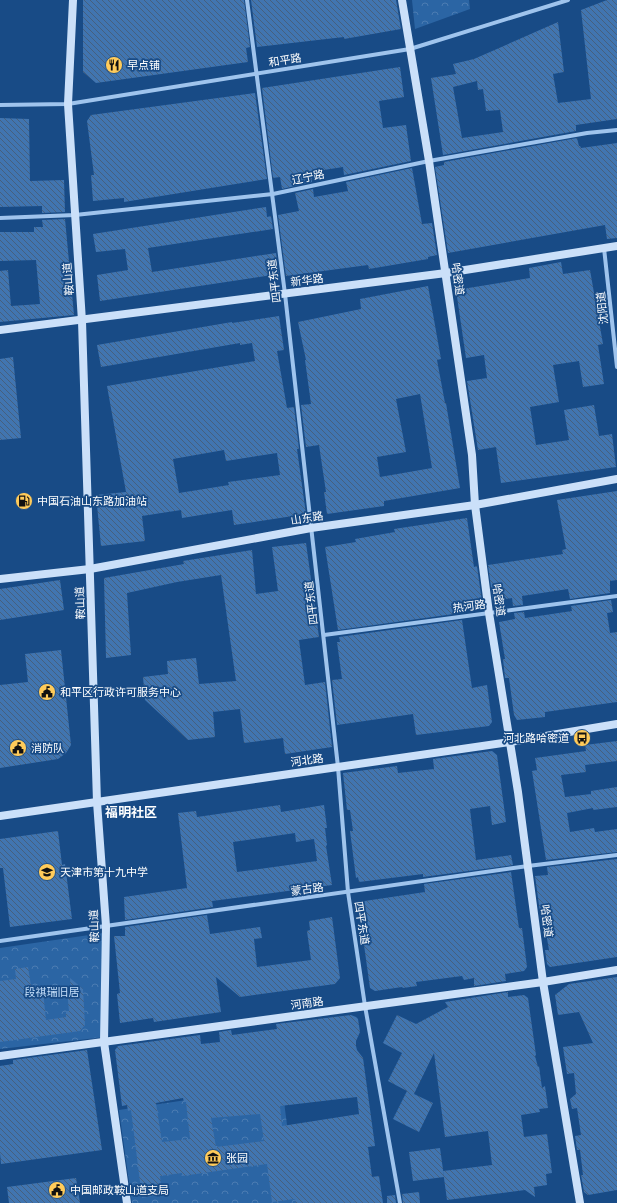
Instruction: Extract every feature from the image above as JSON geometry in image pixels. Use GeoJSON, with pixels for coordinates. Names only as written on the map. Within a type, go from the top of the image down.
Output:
{"type":"FeatureCollection","features":[{"type":"Feature","properties":{"kind":"street","name":"鞍山道"},"geometry":{"type":"LineString","coordinates":[[73,0],[68,104],[82,320],[97,802],[106,926],[104,1042],[127,1203]]}},
{"type":"Feature","properties":{"kind":"street","name":"四平东道"},"geometry":{"type":"LineString","coordinates":[[247,0],[273,194],[324,635],[338,767],[348,892],[365,1006],[400,1203]]}},
{"type":"Feature","properties":{"kind":"street","name":"哈密道"},"geometry":{"type":"LineString","coordinates":[[402,0],[430,161],[472,455],[475,505],[489,613],[510,742],[543,982],[580,1203]]}},
{"type":"Feature","properties":{"kind":"street","name":"和平路"},"geometry":{"type":"LineString","coordinates":[[0,105],[68,104],[410,49],[568,0]]}},
{"type":"Feature","properties":{"kind":"street","name":"辽宁路"},"geometry":{"type":"LineString","coordinates":[[0,218],[75,215],[273,194],[430,161],[587,133],[617,130]]}},
{"type":"Feature","properties":{"kind":"street","name":"新华路"},"geometry":{"type":"LineString","coordinates":[[0,330],[446,273],[617,246]]}},
{"type":"Feature","properties":{"kind":"street","name":"沈阳道"},"geometry":{"type":"LineString","coordinates":[[604,248],[617,367]]}},
{"type":"Feature","properties":{"kind":"street","name":"山东路"},"geometry":{"type":"LineString","coordinates":[[0,579],[90,569],[311,528],[475,505],[617,479]]}},
{"type":"Feature","properties":{"kind":"street","name":"热河路"},"geometry":{"type":"LineString","coordinates":[[324,635],[617,596]]}},
{"type":"Feature","properties":{"kind":"street","name":"河北路"},"geometry":{"type":"LineString","coordinates":[[0,816],[510,742],[617,724]]}},
{"type":"Feature","properties":{"kind":"street","name":"蒙古路"},"geometry":{"type":"LineString","coordinates":[[0,941],[528,866],[617,855]]}},
{"type":"Feature","properties":{"kind":"street","name":"河南路"},"geometry":{"type":"LineString","coordinates":[[0,1056],[543,982],[617,970]]}},
{"type":"Feature","properties":{"kind":"green space"},"geometry":{"type":"Polygon","coordinates":[[[412,0],[469,0],[470,9],[415,29],[412,0]]]}},
{"type":"Feature","properties":{"kind":"green space","name":"段祺瑞旧居"},"geometry":{"type":"Polygon","coordinates":[[[103,933],[105,1037],[0,1049],[0,948],[103,933]]]}},
{"type":"Feature","properties":{"kind":"green space","name":"张园"},"geometry":{"type":"Polygon","coordinates":[[[282,1086],[297,1203],[132,1203],[119,1110],[282,1086]]]}},
{"type":"Feature","properties":{"kind":"building"},"geometry":{"type":"Polygon","coordinates":[[[83,0],[244,0],[250,47],[246,48],[248,62],[96,83],[83,72],[83,0]]]}},
{"type":"Feature","properties":{"kind":"building"},"geometry":{"type":"Polygon","coordinates":[[[251,0],[396,0],[401,29],[344,39],[344,37],[257,47],[251,0]]]}},
{"type":"Feature","properties":{"kind":"building"},"geometry":{"type":"Polygon","coordinates":[[[607,0],[617,0],[617,119],[576,125],[576,131],[443,155],[431,78],[456,74],[453,64],[474,59],[558,22],[564,72],[553,74],[558,103],[591,99],[581,10],[607,0]],[[477,81],[453,87],[462,138],[503,132],[500,110],[486,111],[483,89],[478,90],[477,81]]]}},
{"type":"Feature","properties":{"kind":"building"},"geometry":{"type":"Polygon","coordinates":[[[400,67],[404,97],[379,101],[383,128],[406,125],[411,161],[344,175],[343,167],[311,172],[312,182],[282,189],[280,177],[273,178],[262,88],[400,67]]]}},
{"type":"Feature","properties":{"kind":"building"},"geometry":{"type":"Polygon","coordinates":[[[255,93],[267,179],[124,202],[124,198],[93,201],[91,175],[94,175],[87,121],[91,115],[255,93]]]}},
{"type":"Feature","properties":{"kind":"building"},"geometry":{"type":"Polygon","coordinates":[[[0,118],[29,119],[30,181],[64,180],[65,212],[42,213],[42,206],[0,207],[0,118]]]}},
{"type":"Feature","properties":{"kind":"building"},"geometry":{"type":"Polygon","coordinates":[[[577,138],[581,148],[617,143],[617,238],[607,239],[605,225],[448,253],[435,167],[444,165],[444,162],[577,138]]]}},
{"type":"Feature","properties":{"kind":"building"},"geometry":{"type":"Polygon","coordinates":[[[412,168],[422,224],[432,223],[437,255],[428,257],[428,259],[369,269],[368,265],[286,276],[278,215],[299,211],[295,193],[313,189],[314,197],[348,191],[346,182],[412,168]]]}},
{"type":"Feature","properties":{"kind":"building"},"geometry":{"type":"Polygon","coordinates":[[[266,207],[267,217],[271,216],[273,229],[148,248],[152,272],[276,253],[279,274],[100,301],[97,275],[128,270],[125,249],[96,252],[93,234],[266,207]]]}},
{"type":"Feature","properties":{"kind":"building"},"geometry":{"type":"Polygon","coordinates":[[[65,219],[74,315],[0,322],[0,271],[8,270],[11,306],[40,304],[36,260],[0,261],[0,232],[34,232],[34,227],[43,227],[42,220],[65,219]]]}},
{"type":"Feature","properties":{"kind":"building"},"geometry":{"type":"Polygon","coordinates":[[[561,262],[563,274],[590,270],[603,344],[598,345],[604,384],[583,387],[579,361],[553,365],[559,402],[530,407],[536,445],[569,440],[564,410],[594,405],[599,436],[612,434],[616,467],[501,483],[496,447],[478,450],[467,381],[487,378],[484,355],[466,358],[456,290],[530,278],[529,268],[561,262]]]}},
{"type":"Feature","properties":{"kind":"building"},"geometry":{"type":"Polygon","coordinates":[[[428,286],[441,359],[437,360],[446,403],[460,488],[384,501],[384,506],[327,514],[324,492],[326,492],[319,445],[306,447],[301,405],[311,404],[306,360],[298,322],[361,309],[360,299],[428,286]],[[420,394],[396,399],[406,452],[377,457],[380,477],[432,468],[420,394]]]}},
{"type":"Feature","properties":{"kind":"building"},"geometry":{"type":"Polygon","coordinates":[[[279,316],[284,350],[277,351],[287,408],[294,407],[299,449],[297,449],[306,514],[234,525],[232,510],[182,518],[181,510],[142,516],[145,541],[101,546],[96,495],[126,492],[107,386],[255,361],[252,343],[240,345],[240,343],[101,367],[97,345],[279,316]],[[224,450],[173,459],[179,493],[229,485],[228,482],[280,475],[277,453],[226,461],[224,450]]]}},
{"type":"Feature","properties":{"kind":"building"},"geometry":{"type":"Polygon","coordinates":[[[13,357],[21,438],[0,440],[0,359],[13,357]]]}},
{"type":"Feature","properties":{"kind":"building"},"geometry":{"type":"Polygon","coordinates":[[[617,491],[617,580],[610,581],[610,593],[570,599],[568,589],[522,596],[523,605],[513,606],[512,598],[493,601],[488,565],[563,554],[562,550],[566,549],[557,500],[617,491]]]}},
{"type":"Feature","properties":{"kind":"building"},"geometry":{"type":"Polygon","coordinates":[[[467,518],[474,567],[477,566],[482,602],[460,607],[461,613],[338,630],[325,547],[356,542],[355,539],[395,532],[394,529],[467,518]]]}},
{"type":"Feature","properties":{"kind":"building"},"geometry":{"type":"Polygon","coordinates":[[[306,543],[319,637],[299,640],[305,685],[325,682],[332,747],[285,754],[283,738],[244,743],[240,709],[213,712],[215,737],[188,740],[145,700],[143,677],[168,674],[167,661],[196,658],[199,684],[236,681],[221,575],[177,582],[127,593],[131,655],[106,658],[104,578],[184,564],[183,561],[252,550],[256,594],[278,591],[272,547],[306,543]]]}},
{"type":"Feature","properties":{"kind":"building"},"geometry":{"type":"Polygon","coordinates":[[[60,580],[64,610],[0,620],[0,589],[60,580]]]}},
{"type":"Feature","properties":{"kind":"building"},"geometry":{"type":"Polygon","coordinates":[[[611,600],[613,612],[607,613],[610,633],[617,632],[617,702],[545,712],[545,717],[517,720],[514,715],[509,678],[505,678],[503,659],[505,659],[499,622],[515,619],[514,613],[524,612],[525,618],[572,611],[571,606],[611,600]]]}},
{"type":"Feature","properties":{"kind":"building"},"geometry":{"type":"Polygon","coordinates":[[[462,620],[472,688],[487,685],[492,722],[489,726],[416,735],[413,714],[337,725],[332,680],[342,679],[337,642],[340,642],[339,637],[462,620]]]}},
{"type":"Feature","properties":{"kind":"building"},"geometry":{"type":"Polygon","coordinates":[[[61,650],[71,745],[66,753],[58,759],[0,768],[0,685],[28,682],[25,654],[61,650]]]}},
{"type":"Feature","properties":{"kind":"building"},"geometry":{"type":"Polygon","coordinates":[[[617,741],[617,761],[585,765],[586,772],[561,775],[565,797],[591,794],[591,791],[617,787],[617,807],[593,810],[593,808],[567,813],[570,832],[594,828],[595,832],[617,829],[617,852],[546,860],[532,771],[537,770],[535,758],[586,751],[585,745],[617,741]]]}},
{"type":"Feature","properties":{"kind":"building"},"geometry":{"type":"Polygon","coordinates":[[[492,751],[497,755],[506,822],[492,825],[490,806],[470,809],[476,860],[511,855],[513,865],[423,877],[423,874],[359,882],[358,877],[356,878],[350,831],[353,831],[350,810],[347,810],[343,773],[397,766],[398,773],[434,769],[433,759],[492,751]]]}},
{"type":"Feature","properties":{"kind":"building"},"geometry":{"type":"Polygon","coordinates":[[[280,805],[281,812],[324,805],[327,828],[325,828],[326,846],[332,885],[212,901],[213,907],[125,920],[124,897],[187,888],[178,813],[196,811],[197,817],[280,805]],[[295,833],[233,842],[237,872],[317,861],[314,839],[296,842],[295,833]]]}},
{"type":"Feature","properties":{"kind":"building"},"geometry":{"type":"Polygon","coordinates":[[[58,831],[62,865],[65,864],[72,919],[10,927],[3,868],[0,868],[0,839],[58,831]]]}},
{"type":"Feature","properties":{"kind":"building"},"geometry":{"type":"Polygon","coordinates":[[[617,859],[617,957],[550,967],[547,964],[545,950],[549,950],[545,927],[542,927],[535,876],[548,875],[547,867],[617,859]]]}},
{"type":"Feature","properties":{"kind":"building"},"geometry":{"type":"Polygon","coordinates":[[[511,872],[519,928],[522,928],[527,967],[524,971],[505,974],[506,981],[474,986],[474,978],[464,980],[462,976],[416,982],[417,986],[403,988],[375,991],[370,988],[358,902],[425,892],[424,884],[511,872]]]}},
{"type":"Feature","properties":{"kind":"building"},"geometry":{"type":"Polygon","coordinates":[[[207,915],[210,934],[260,927],[262,938],[254,939],[257,967],[311,960],[307,931],[310,930],[309,921],[332,917],[340,978],[335,984],[240,997],[216,977],[221,1012],[154,1022],[153,1018],[120,1023],[117,994],[120,993],[114,936],[125,936],[125,927],[207,915]]]}},
{"type":"Feature","properties":{"kind":"building"},"geometry":{"type":"Polygon","coordinates":[[[28,967],[32,992],[43,991],[46,1020],[66,1017],[66,1011],[69,1011],[67,991],[71,991],[70,978],[83,989],[85,1025],[80,1031],[0,1042],[0,981],[16,979],[15,969],[28,967]]]}},
{"type":"Feature","properties":{"kind":"building"},"geometry":{"type":"Polygon","coordinates":[[[617,977],[617,1190],[588,1195],[584,1192],[581,1175],[583,1175],[580,1150],[577,1150],[575,1136],[581,1135],[577,1108],[572,1109],[570,1099],[576,1094],[574,1073],[567,1074],[563,1047],[593,1043],[579,1012],[558,1015],[555,995],[569,984],[617,977]]]}},
{"type":"Feature","properties":{"kind":"building"},"geometry":{"type":"Polygon","coordinates":[[[508,992],[508,997],[524,995],[528,998],[535,1056],[538,1067],[539,1066],[542,1088],[545,1086],[548,1108],[539,1109],[540,1112],[521,1115],[524,1137],[547,1134],[552,1173],[546,1174],[547,1185],[534,1187],[535,1197],[525,1190],[447,1200],[443,1171],[492,1165],[488,1131],[445,1137],[434,1053],[414,1094],[433,1103],[419,1132],[393,1119],[407,1091],[388,1081],[402,1053],[383,1043],[397,1015],[416,1024],[448,1007],[445,1002],[508,992]]]}},
{"type":"Feature","properties":{"kind":"building"},"geometry":{"type":"Polygon","coordinates":[[[351,1015],[358,1019],[360,1032],[356,1041],[356,1046],[363,1058],[375,1146],[368,1147],[372,1177],[379,1176],[383,1203],[296,1203],[295,1199],[272,1202],[267,1164],[182,1176],[182,1173],[160,1176],[162,1194],[142,1198],[131,1110],[128,1111],[127,1105],[122,1106],[115,1050],[118,1046],[200,1035],[201,1044],[220,1042],[219,1032],[231,1030],[232,1035],[277,1029],[276,1024],[351,1015]],[[357,1097],[280,1106],[282,1126],[359,1114],[357,1097]],[[183,1098],[156,1103],[162,1142],[190,1139],[186,1102],[184,1102],[183,1098]],[[260,1114],[211,1118],[216,1147],[264,1141],[260,1114]]]}},
{"type":"Feature","properties":{"kind":"building"},"geometry":{"type":"Polygon","coordinates":[[[87,1050],[102,1150],[1,1164],[0,1066],[13,1064],[13,1060],[87,1050]]]}},
{"type":"Feature","properties":{"kind":"building"},"geometry":{"type":"Polygon","coordinates":[[[440,1148],[444,1177],[413,1181],[409,1152],[440,1148]]]}},
{"type":"Feature","properties":{"kind":"building","name":"中国邮政鞍山道支局"},"geometry":{"type":"Polygon","coordinates":[[[76,1178],[80,1203],[9,1203],[7,1187],[76,1178]]]}},
{"type":"Feature","properties":{"kind":"building"},"geometry":{"type":"Polygon","coordinates":[[[419,1192],[420,1203],[403,1203],[402,1194],[419,1192]]]}},
{"type":"Feature","properties":{"kind":"building"},"geometry":{"type":"Polygon","coordinates":[[[395,1195],[396,1203],[387,1203],[387,1196],[395,1195]]]}},
{"type":"Feature","properties":{"kind":"place","name":"早点铺"},"geometry":{"type":"Point","coordinates":[114,65]}},
{"type":"Feature","properties":{"kind":"place","name":"中国石油山东路加油站"},"geometry":{"type":"Point","coordinates":[24,501]}},
{"type":"Feature","properties":{"kind":"place","name":"和平区行政许可服务中心"},"geometry":{"type":"Point","coordinates":[47,692]}},
{"type":"Feature","properties":{"kind":"place","name":"河北路哈密道"},"geometry":{"type":"Point","coordinates":[582,738]}},
{"type":"Feature","properties":{"kind":"place","name":"消防队"},"geometry":{"type":"Point","coordinates":[18,748]}},
{"type":"Feature","properties":{"kind":"place","name":"天津市第十九中学"},"geometry":{"type":"Point","coordinates":[47,872]}},
{"type":"Feature","properties":{"kind":"place","name":"张园"},"geometry":{"type":"Point","coordinates":[213,1158]}},
{"type":"Feature","properties":{"kind":"place","name":"中国邮政鞍山道支局"},"geometry":{"type":"Point","coordinates":[57,1190]}},
{"type":"Feature","properties":{"kind":"district","name":"福明社区"},"geometry":{"type":"Point","coordinates":[131,812]}}]}
